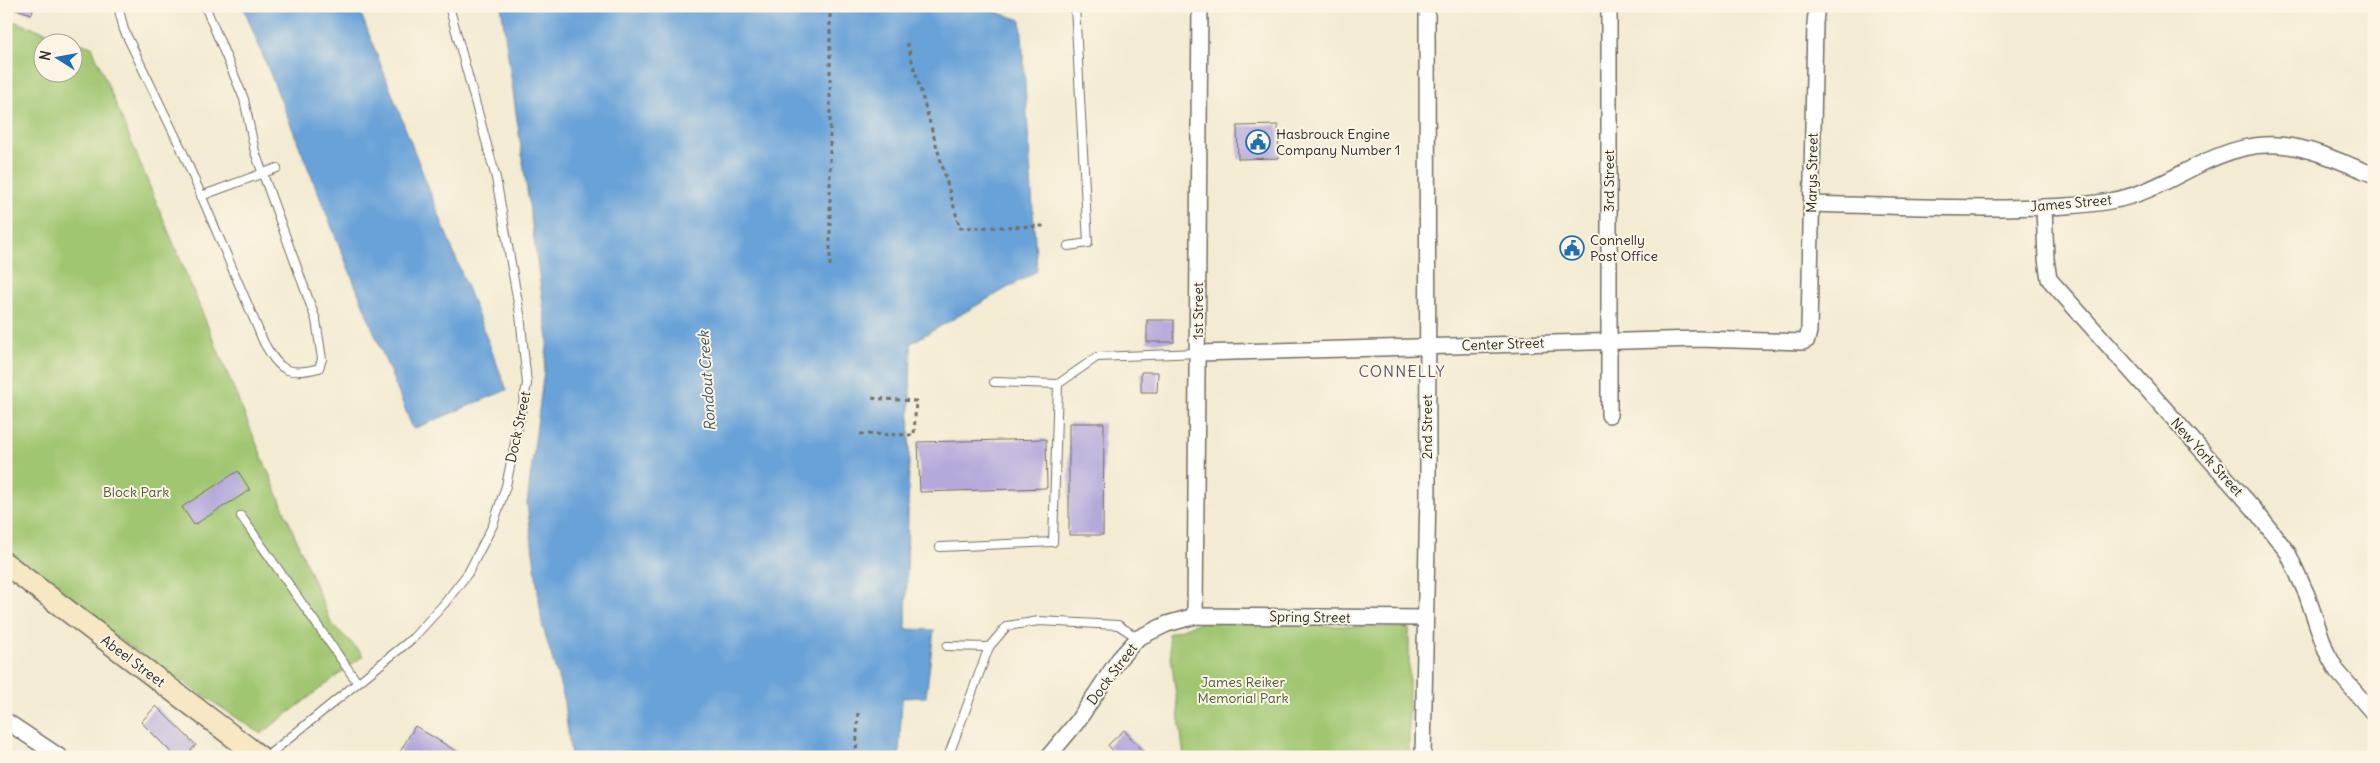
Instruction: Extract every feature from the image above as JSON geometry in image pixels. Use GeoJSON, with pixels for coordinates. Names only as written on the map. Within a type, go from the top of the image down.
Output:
{"type":"FeatureCollection","features":[{"type":"Feature","properties":{"kind":"street","name":"1st Street"},"geometry":{"type":"LineString","coordinates":[[1195,616],[1200,6]]}},
{"type":"Feature","properties":{"kind":"street","name":"2nd Street"},"geometry":{"type":"LineString","coordinates":[[1423,757],[1428,488],[1427,6]]}},
{"type":"Feature","properties":{"kind":"street","name":"3rd Street"},"geometry":{"type":"LineString","coordinates":[[1609,6],[1609,415]]}},
{"type":"Feature","properties":{"kind":"street","name":"Marys Street"},"geometry":{"type":"LineString","coordinates":[[1807,340],[1809,331],[1812,204],[1814,24],[1817,6]]}},
{"type":"Feature","properties":{"kind":"street","name":"James Street"},"geometry":{"type":"LineString","coordinates":[[1812,204],[2044,207],[2111,201],[2149,190],[2220,154],[2241,147],[2263,144],[2307,149],[2374,175]]}},
{"type":"Feature","properties":{"kind":"street","name":"New York Street"},"geometry":{"type":"LineString","coordinates":[[2044,207],[2046,258],[2049,279],[2254,509],[2288,553],[2307,595],[2326,651],[2333,664],[2374,714]]}},
{"type":"Feature","properties":{"kind":"street","name":"Center Street"},"geometry":{"type":"LineString","coordinates":[[1198,353],[1698,339],[1803,342],[1807,340]]}},
{"type":"Feature","properties":{"kind":"street","name":"Abeel Street"},"geometry":{"type":"LineString","coordinates":[[6,564],[260,757]]}},
{"type":"Feature","properties":{"kind":"street","name":"Spring Street"},"geometry":{"type":"LineString","coordinates":[[1195,616],[1425,618]]}},
{"type":"Feature","properties":{"kind":"street","name":"Dock Street"},"geometry":{"type":"LineString","coordinates":[[1048,757],[1077,722],[1119,659],[1138,638],[1167,624],[1195,616]]}},
{"type":"Feature","properties":{"kind":"street"},"geometry":{"type":"LineString","coordinates":[[6,721],[60,757]]}},
{"type":"Feature","properties":{"kind":"lane"},"geometry":{"type":"LineString","coordinates":[[118,6],[124,30],[181,148],[264,343],[277,365],[291,371],[319,368],[322,359],[316,320],[262,174],[255,152],[244,99],[205,6]]}},
{"type":"Feature","properties":{"kind":"lane","name":"Dock Street"},"geometry":{"type":"LineString","coordinates":[[266,757],[413,638],[444,604],[468,573],[493,525],[506,486],[527,384],[520,314],[496,178],[449,6]]}},
{"type":"Feature","properties":{"kind":"lane"},"geometry":{"type":"LineString","coordinates":[[1068,246],[1088,243],[1075,6]]}},
{"type":"Feature","properties":{"kind":"lane"},"geometry":{"type":"LineString","coordinates":[[201,196],[277,168]]}},
{"type":"Feature","properties":{"kind":"lane"},"geometry":{"type":"LineString","coordinates":[[994,382],[1058,384],[1097,357],[1198,353]]}},
{"type":"Feature","properties":{"kind":"lane"},"geometry":{"type":"LineString","coordinates":[[940,547],[1053,542],[1058,384]]}},
{"type":"Feature","properties":{"kind":"lane"},"geometry":{"type":"LineString","coordinates":[[241,516],[357,682]]}},
{"type":"Feature","properties":{"kind":"lane"},"geometry":{"type":"LineString","coordinates":[[948,757],[990,647],[1007,626],[1039,621],[1118,625],[1138,638]]}},
{"type":"Feature","properties":{"kind":"lane"},"geometry":{"type":"LineString","coordinates":[[947,646],[990,647]]}},
{"type":"Feature","properties":{"kind":"path"},"geometry":{"type":"LineString","coordinates":[[830,6],[830,267]]}},
{"type":"Feature","properties":{"kind":"path"},"geometry":{"type":"LineString","coordinates":[[907,43],[960,228],[1044,226]]}},
{"type":"Feature","properties":{"kind":"path"},"geometry":{"type":"LineString","coordinates":[[860,434],[914,435],[916,401],[868,398]]}},
{"type":"Feature","properties":{"kind":"path"},"geometry":{"type":"LineString","coordinates":[[856,757],[858,712]]}},
{"type":"Feature","properties":{"kind":"green space","name":"Block Park"},"geometry":{"type":"Polygon","coordinates":[[[6,19],[46,32],[32,32],[32,82],[82,82],[82,44],[92,47],[331,623],[364,655],[261,734],[111,634],[6,556],[6,19]]]}},
{"type":"Feature","properties":{"kind":"green space","name":"James Reiker Memorial Park"},"geometry":{"type":"Polygon","coordinates":[[[1201,622],[1409,628],[1409,757],[1184,757],[1168,634],[1201,622]]]}},
{"type":"Feature","properties":{"kind":"water"},"geometry":{"type":"Polygon","coordinates":[[[243,6],[358,6],[507,390],[413,429],[243,6]]]}},
{"type":"Feature","properties":{"kind":"water","name":"Rondout Creek"},"geometry":{"type":"Polygon","coordinates":[[[501,6],[978,6],[1021,20],[1037,271],[911,343],[906,629],[934,630],[926,697],[902,698],[899,757],[571,757],[563,695],[542,624],[527,504],[548,339],[501,6]]]}},
{"type":"Feature","properties":{"kind":"building"},"geometry":{"type":"Polygon","coordinates":[[[6,6],[34,6],[32,14],[6,6]]]}},
{"type":"Feature","properties":{"kind":"building","name":"Hasbrouck Engine Company Number 1"},"geometry":{"type":"Polygon","coordinates":[[[1278,125],[1279,158],[1238,159],[1237,126],[1278,125]]]}},
{"type":"Feature","properties":{"kind":"building"},"geometry":{"type":"Polygon","coordinates":[[[1147,320],[1174,320],[1174,342],[1147,342],[1147,320]]]}},
{"type":"Feature","properties":{"kind":"building"},"geometry":{"type":"Polygon","coordinates":[[[1141,372],[1158,372],[1157,392],[1141,392],[1141,372]]]}},
{"type":"Feature","properties":{"kind":"building"},"geometry":{"type":"Polygon","coordinates":[[[1069,423],[1104,423],[1103,535],[1069,535],[1069,423]]]}},
{"type":"Feature","properties":{"kind":"building"},"geometry":{"type":"Polygon","coordinates":[[[1046,439],[1047,488],[920,492],[918,442],[1046,439]]]}},
{"type":"Feature","properties":{"kind":"building"},"geometry":{"type":"Polygon","coordinates":[[[238,471],[250,490],[194,525],[182,507],[238,471]]]}},
{"type":"Feature","properties":{"kind":"building"},"geometry":{"type":"Polygon","coordinates":[[[156,706],[196,745],[185,757],[176,757],[141,722],[156,706]]]}},
{"type":"Feature","properties":{"kind":"building"},"geometry":{"type":"Polygon","coordinates":[[[415,726],[466,757],[397,757],[415,726]]]}},
{"type":"Feature","properties":{"kind":"building"},"geometry":{"type":"Polygon","coordinates":[[[1124,730],[1143,752],[1138,757],[1107,757],[1113,751],[1108,745],[1124,730]]]}},
{"type":"Feature","properties":{"kind":"place","name":"Hasbrouck Engine Company Number 1"},"geometry":{"type":"Point","coordinates":[1258,142]}},
{"type":"Feature","properties":{"kind":"place","name":"Connelly Post Office"},"geometry":{"type":"Point","coordinates":[1572,248]}},
{"type":"Feature","properties":{"kind":"district","name":"CONNELLY"},"geometry":{"type":"Point","coordinates":[1402,371]}}]}
